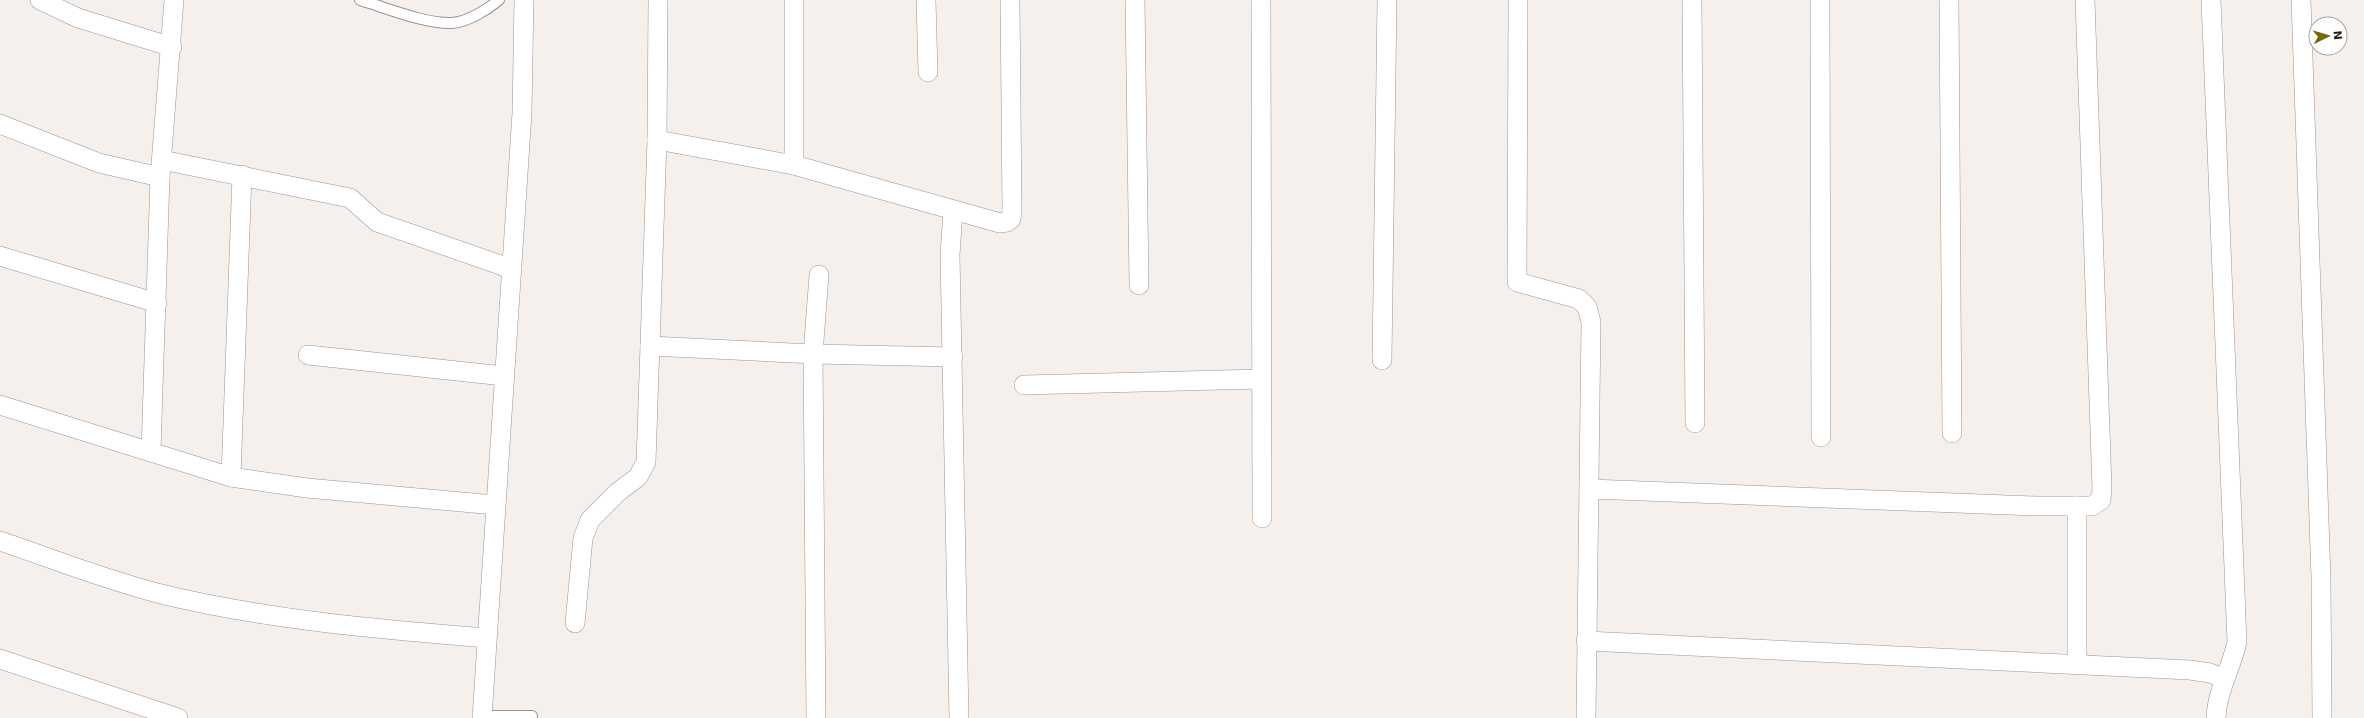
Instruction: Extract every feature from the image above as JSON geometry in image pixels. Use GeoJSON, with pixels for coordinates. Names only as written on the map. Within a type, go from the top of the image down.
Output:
{"type":"FeatureCollection","features":[{"type":"Feature","properties":{"kind":"street"},"geometry":{"type":"LineString","coordinates":[[40,0],[78,18],[172,47]]}},
{"type":"Feature","properties":{"kind":"street"},"geometry":{"type":"LineString","coordinates":[[151,451],[161,168],[172,47],[174,0]]}},
{"type":"Feature","properties":{"kind":"street"},"geometry":{"type":"LineString","coordinates":[[482,717],[494,506],[522,113],[524,0]]}},
{"type":"Feature","properties":{"kind":"street"},"geometry":{"type":"LineString","coordinates":[[575,623],[583,538],[590,520],[618,492],[638,478],[646,462],[657,140],[658,0]]}},
{"type":"Feature","properties":{"kind":"street"},"geometry":{"type":"LineString","coordinates":[[794,0],[794,165]]}},
{"type":"Feature","properties":{"kind":"street"},"geometry":{"type":"LineString","coordinates":[[926,0],[928,72]]}},
{"type":"Feature","properties":{"kind":"street"},"geometry":{"type":"LineString","coordinates":[[657,140],[794,165],[953,211],[1000,223],[1007,222],[1011,219],[1010,0]]}},
{"type":"Feature","properties":{"kind":"street"},"geometry":{"type":"LineString","coordinates":[[1135,0],[1139,285]]}},
{"type":"Feature","properties":{"kind":"street"},"geometry":{"type":"LineString","coordinates":[[1261,0],[1262,518]]}},
{"type":"Feature","properties":{"kind":"street"},"geometry":{"type":"LineString","coordinates":[[1382,360],[1387,0]]}},
{"type":"Feature","properties":{"kind":"street"},"geometry":{"type":"LineString","coordinates":[[1518,0],[1517,282],[1579,299],[1588,307],[1591,322],[1586,718]]}},
{"type":"Feature","properties":{"kind":"street"},"geometry":{"type":"LineString","coordinates":[[1692,0],[1695,423]]}},
{"type":"Feature","properties":{"kind":"street"},"geometry":{"type":"LineString","coordinates":[[1820,0],[1821,437]]}},
{"type":"Feature","properties":{"kind":"street"},"geometry":{"type":"LineString","coordinates":[[1949,0],[1952,433]]}},
{"type":"Feature","properties":{"kind":"street"},"geometry":{"type":"LineString","coordinates":[[1590,489],[2077,506],[2092,506],[2101,500],[2102,488],[2085,0]]}},
{"type":"Feature","properties":{"kind":"street"},"geometry":{"type":"LineString","coordinates":[[2211,0],[2236,642],[2233,662],[2224,679],[2218,696],[2216,718]]}},
{"type":"Feature","properties":{"kind":"street"},"geometry":{"type":"LineString","coordinates":[[2301,0],[2321,570],[2322,718]]}},
{"type":"Feature","properties":{"kind":"street"},"geometry":{"type":"LineString","coordinates":[[0,124],[99,163],[242,176],[350,198],[377,222],[512,269]]}},
{"type":"Feature","properties":{"kind":"street"},"geometry":{"type":"LineString","coordinates":[[231,477],[242,176]]}},
{"type":"Feature","properties":{"kind":"street"},"geometry":{"type":"LineString","coordinates":[[953,211],[950,232],[959,718]]}},
{"type":"Feature","properties":{"kind":"street"},"geometry":{"type":"LineString","coordinates":[[0,256],[157,303]]}},
{"type":"Feature","properties":{"kind":"street"},"geometry":{"type":"LineString","coordinates":[[816,718],[813,354],[819,275]]}},
{"type":"Feature","properties":{"kind":"street"},"geometry":{"type":"LineString","coordinates":[[650,346],[813,354],[953,357]]}},
{"type":"Feature","properties":{"kind":"street"},"geometry":{"type":"LineString","coordinates":[[308,355],[504,376]]}},
{"type":"Feature","properties":{"kind":"street"},"geometry":{"type":"LineString","coordinates":[[1024,384],[1261,379]]}},
{"type":"Feature","properties":{"kind":"street"},"geometry":{"type":"LineString","coordinates":[[0,405],[231,477],[307,488],[494,506]]}},
{"type":"Feature","properties":{"kind":"street"},"geometry":{"type":"LineString","coordinates":[[2077,506],[2077,664]]}},
{"type":"Feature","properties":{"kind":"street"},"geometry":{"type":"LineString","coordinates":[[0,541],[126,584],[162,594],[284,618],[486,638]]}},
{"type":"Feature","properties":{"kind":"street"},"geometry":{"type":"LineString","coordinates":[[1586,641],[2190,670],[2210,673],[2224,679]]}},
{"type":"Feature","properties":{"kind":"street"},"geometry":{"type":"LineString","coordinates":[[0,659],[178,718]]}},
{"type":"Feature","properties":{"kind":"lane"},"geometry":{"type":"LineString","coordinates":[[360,0],[434,21],[454,23],[469,18],[499,0]]}},
{"type":"Feature","properties":{"kind":"lane"},"geometry":{"type":"LineString","coordinates":[[482,717],[532,716]]}}]}
